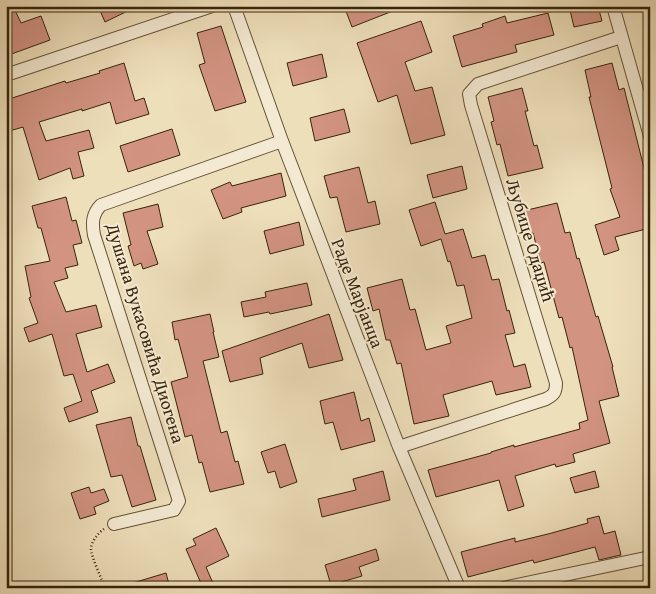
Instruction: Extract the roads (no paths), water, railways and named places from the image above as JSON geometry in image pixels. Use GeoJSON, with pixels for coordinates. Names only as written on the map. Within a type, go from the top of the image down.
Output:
{"type":"FeatureCollection","features":[{"type":"Feature","properties":{"kind":"street"},"geometry":{"type":"LineString","coordinates":[[6,75],[212,6]]}},
{"type":"Feature","properties":{"kind":"street","name":"Раде Марјанца"},"geometry":{"type":"LineString","coordinates":[[234,6],[282,142],[399,447],[459,588]]}},
{"type":"Feature","properties":{"kind":"street"},"geometry":{"type":"LineString","coordinates":[[613,6],[650,136]]}},
{"type":"Feature","properties":{"kind":"street","name":"Љубице Одаџић"},"geometry":{"type":"LineString","coordinates":[[399,447],[546,399],[556,391],[556,383],[469,94],[478,84],[621,37]]}},
{"type":"Feature","properties":{"kind":"street","name":"Душана Вукасовића Диогена"},"geometry":{"type":"LineString","coordinates":[[114,524],[174,510],[179,501],[94,235],[92,223],[94,215],[101,205],[282,142]]}},
{"type":"Feature","properties":{"kind":"street"},"geometry":{"type":"LineString","coordinates":[[504,588],[650,557]]}}]}
